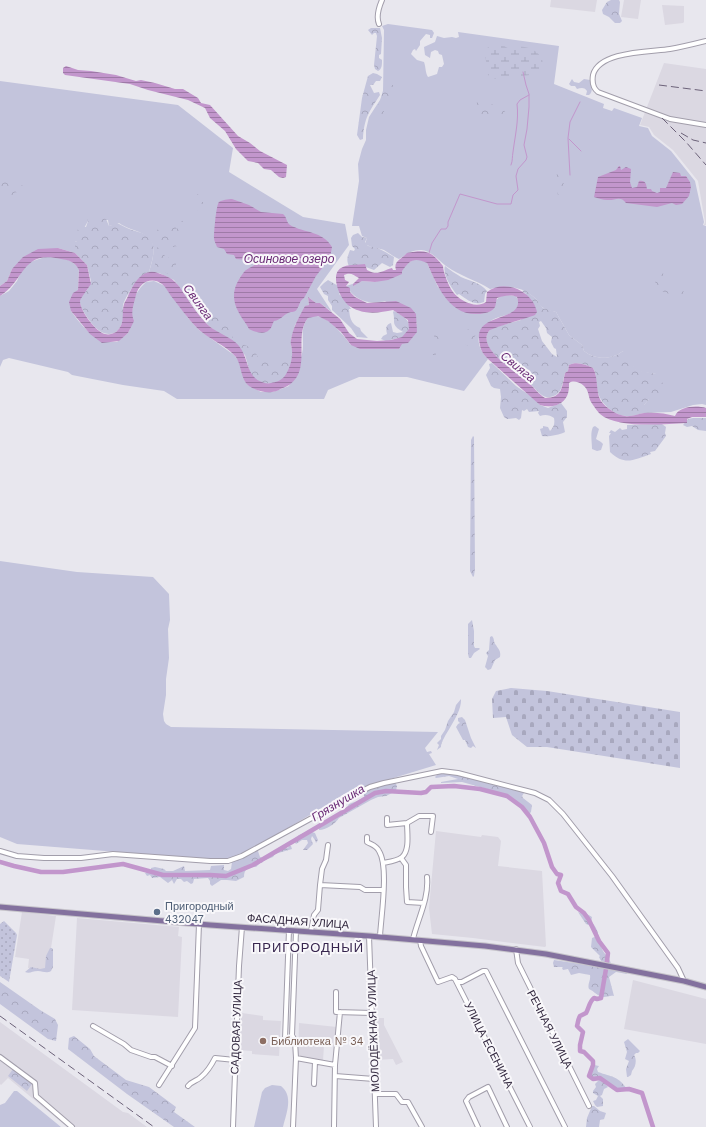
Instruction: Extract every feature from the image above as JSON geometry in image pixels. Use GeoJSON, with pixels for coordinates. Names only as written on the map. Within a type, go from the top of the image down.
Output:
{"type":"FeatureCollection","features":[{"type":"Feature","properties":{"kind":"main road","name":"ФАСАДНАЯ УЛИЦА"},"geometry":{"type":"LineString","coordinates":[[0,907],[199,924],[380,936],[516,949],[684,981]]}},
{"type":"Feature","properties":{"kind":"main road"},"geometry":{"type":"LineString","coordinates":[[684,981],[706,987]]}},
{"type":"Feature","properties":{"kind":"street"},"geometry":{"type":"LineString","coordinates":[[379,24],[379,12],[382,0]]}},
{"type":"Feature","properties":{"kind":"street"},"geometry":{"type":"LineString","coordinates":[[706,41],[610,58],[598,65],[592,78],[594,87],[598,92],[670,119],[706,125]]}},
{"type":"Feature","properties":{"kind":"street"},"geometry":{"type":"LineString","coordinates":[[0,851],[17,856],[34,858],[81,858],[113,854],[228,861],[242,856],[370,787],[437,771],[458,773],[535,793],[549,800],[563,814],[612,876],[678,968],[684,981]]}},
{"type":"Feature","properties":{"kind":"street"},"geometry":{"type":"LineString","coordinates":[[387,818],[387,825],[407,823],[419,816],[433,816],[432,832]]}},
{"type":"Feature","properties":{"kind":"street"},"geometry":{"type":"LineString","coordinates":[[383,863],[401,858],[404,855],[407,844],[407,823]]}},
{"type":"Feature","properties":{"kind":"street"},"geometry":{"type":"LineString","coordinates":[[367,837],[367,842],[374,845],[379,850],[383,863],[380,936]]}},
{"type":"Feature","properties":{"kind":"street"},"geometry":{"type":"LineString","coordinates":[[311,932],[314,915],[318,910],[322,869],[326,860],[328,845]]}},
{"type":"Feature","properties":{"kind":"street"},"geometry":{"type":"LineString","coordinates":[[401,858],[406,865],[407,902],[424,903]]}},
{"type":"Feature","properties":{"kind":"street"},"geometry":{"type":"LineString","coordinates":[[413,939],[428,886],[427,877]]}},
{"type":"Feature","properties":{"kind":"street"},"geometry":{"type":"LineString","coordinates":[[320,885],[360,887],[365,890],[383,890]]}},
{"type":"Feature","properties":{"kind":"street"},"geometry":{"type":"LineString","coordinates":[[160,1084],[195,1028],[199,924]]}},
{"type":"Feature","properties":{"kind":"street","name":"САДОВАЯ УЛИЦА"},"geometry":{"type":"LineString","coordinates":[[233,1127],[239,966],[242,927]]}},
{"type":"Feature","properties":{"kind":"street"},"geometry":{"type":"LineString","coordinates":[[289,930],[285,1039],[294,1040]]}},
{"type":"Feature","properties":{"kind":"street"},"geometry":{"type":"LineString","coordinates":[[293,1127],[296,1058],[292,1035],[296,931]]}},
{"type":"Feature","properties":{"kind":"street","name":"МОЛОДЁЖНАЯ УЛИЦА"},"geometry":{"type":"LineString","coordinates":[[370,936],[376,1127]]}},
{"type":"Feature","properties":{"kind":"street"},"geometry":{"type":"LineString","coordinates":[[420,940],[421,946],[438,982],[452,977],[457,982],[462,982],[483,971],[486,971],[565,1127]]}},
{"type":"Feature","properties":{"kind":"street","name":"РЕЧНАЯ УЛИЦА"},"geometry":{"type":"LineString","coordinates":[[516,949],[518,963],[589,1106]]}},
{"type":"Feature","properties":{"kind":"street","name":"УЛИЦА ЕСЕНИНА"},"geometry":{"type":"LineString","coordinates":[[457,982],[530,1127]]}},
{"type":"Feature","properties":{"kind":"street"},"geometry":{"type":"LineString","coordinates":[[336,992],[336,1012],[372,1013]]}},
{"type":"Feature","properties":{"kind":"street"},"geometry":{"type":"LineString","coordinates":[[334,1127],[335,1065],[340,1012]]}},
{"type":"Feature","properties":{"kind":"street"},"geometry":{"type":"LineString","coordinates":[[92,1026],[124,1044],[131,1050],[155,1057],[172,1066]]}},
{"type":"Feature","properties":{"kind":"street"},"geometry":{"type":"LineString","coordinates":[[0,1057],[35,1083],[36,1096],[72,1127]]}},
{"type":"Feature","properties":{"kind":"street"},"geometry":{"type":"LineString","coordinates":[[188,1086],[193,1080],[201,1078],[215,1058],[235,1060]]}},
{"type":"Feature","properties":{"kind":"street"},"geometry":{"type":"LineString","coordinates":[[296,1058],[335,1065]]}},
{"type":"Feature","properties":{"kind":"street"},"geometry":{"type":"LineString","coordinates":[[314,1084],[315,1062]]}},
{"type":"Feature","properties":{"kind":"street"},"geometry":{"type":"LineString","coordinates":[[335,1076],[374,1079]]}},
{"type":"Feature","properties":{"kind":"street"},"geometry":{"type":"LineString","coordinates":[[478,1127],[466,1101],[468,1097],[488,1087],[507,1127]]}},
{"type":"Feature","properties":{"kind":"street"},"geometry":{"type":"LineString","coordinates":[[375,1094],[396,1094],[402,1102],[408,1102],[422,1127]]}},
{"type":"Feature","properties":{"kind":"shaded area"},"geometry":{"type":"Polygon","coordinates":[[[551,0],[597,0],[595,12],[550,7],[551,0]]]}},
{"type":"Feature","properties":{"kind":"shaded area"},"geometry":{"type":"Polygon","coordinates":[[[624,0],[641,0],[638,19],[621,17],[624,0]]]}},
{"type":"Feature","properties":{"kind":"shaded area"},"geometry":{"type":"Polygon","coordinates":[[[662,5],[684,6],[684,22],[665,25],[662,5]]]}},
{"type":"Feature","properties":{"kind":"shaded area"},"geometry":{"type":"Polygon","coordinates":[[[664,63],[706,69],[706,225],[704,225],[705,222],[698,181],[673,150],[654,135],[649,127],[640,125],[664,63]]]}},
{"type":"Feature","properties":{"kind":"shaded area"},"geometry":{"type":"Polygon","coordinates":[[[436,831],[481,837],[482,835],[498,837],[501,841],[498,866],[542,871],[545,947],[432,934],[429,908],[436,831]]]}},
{"type":"Feature","properties":{"kind":"shaded area"},"geometry":{"type":"Polygon","coordinates":[[[22,912],[56,916],[51,948],[45,970],[28,968],[29,959],[15,957],[22,912]]]}},
{"type":"Feature","properties":{"kind":"shaded area"},"geometry":{"type":"Polygon","coordinates":[[[77,918],[179,927],[178,936],[182,937],[178,1017],[72,1010],[77,918]]]}},
{"type":"Feature","properties":{"kind":"shaded area"},"geometry":{"type":"Polygon","coordinates":[[[633,980],[706,999],[706,1044],[624,1029],[633,980]]]}},
{"type":"Feature","properties":{"kind":"shaded area"},"geometry":{"type":"Polygon","coordinates":[[[242,1013],[263,1016],[263,1020],[281,1021],[279,1056],[252,1054],[252,1051],[237,1050],[239,1020],[241,1020],[242,1013]]]}},
{"type":"Feature","properties":{"kind":"shaded area"},"geometry":{"type":"Polygon","coordinates":[[[374,1018],[384,1018],[384,1025],[403,1062],[396,1065],[393,1059],[375,1060],[374,1018]]]}},
{"type":"Feature","properties":{"kind":"shaded area"},"geometry":{"type":"Polygon","coordinates":[[[0,1022],[123,1112],[128,1113],[147,1127],[67,1127],[8,1078],[1,1085],[0,1022]]]}},
{"type":"Feature","properties":{"kind":"shaded area"},"geometry":{"type":"Polygon","coordinates":[[[299,1023],[337,1027],[335,1046],[324,1045],[323,1061],[298,1057],[299,1023]]]}},
{"type":"Feature","properties":{"kind":"green space"},"geometry":{"type":"Polygon","coordinates":[[[611,0],[619,0],[620,2],[619,14],[622,21],[620,23],[615,23],[603,14],[602,10],[607,2],[611,0]]]}},
{"type":"Feature","properties":{"kind":"green space"},"geometry":{"type":"Polygon","coordinates":[[[388,24],[432,30],[434,33],[432,38],[430,38],[430,35],[426,34],[420,41],[420,45],[416,51],[415,49],[413,50],[411,54],[417,60],[424,62],[428,77],[437,74],[439,67],[442,67],[444,64],[442,55],[439,54],[438,51],[435,50],[431,52],[430,58],[425,55],[424,47],[435,42],[437,36],[444,38],[456,38],[459,37],[458,32],[559,46],[554,84],[604,104],[603,108],[612,111],[614,108],[642,118],[639,126],[648,128],[652,136],[671,151],[695,181],[704,222],[703,225],[706,226],[706,405],[693,405],[671,412],[644,413],[644,405],[649,399],[656,374],[636,371],[623,351],[614,356],[604,358],[588,354],[584,351],[582,345],[569,335],[556,312],[548,310],[540,305],[530,294],[520,289],[508,287],[490,289],[446,266],[425,250],[414,251],[399,259],[384,250],[365,244],[367,238],[362,236],[359,226],[352,226],[359,181],[358,164],[366,140],[366,130],[369,117],[380,100],[383,92],[384,30],[382,26],[388,24]]]}},
{"type":"Feature","properties":{"kind":"green space"},"geometry":{"type":"Polygon","coordinates":[[[371,28],[380,28],[382,38],[381,54],[379,55],[379,58],[382,60],[382,65],[378,71],[375,69],[374,65],[377,36],[376,33],[372,35],[368,30],[371,28]]]}},
{"type":"Feature","properties":{"kind":"green space"},"geometry":{"type":"Polygon","coordinates":[[[497,43],[510,49],[525,47],[532,49],[538,53],[541,58],[543,63],[541,68],[534,74],[499,79],[491,77],[488,75],[485,54],[487,48],[497,43]]]}},
{"type":"Feature","properties":{"kind":"green space"},"geometry":{"type":"Polygon","coordinates":[[[373,73],[382,77],[380,81],[376,81],[373,85],[370,85],[374,93],[379,92],[380,95],[368,116],[363,139],[360,140],[357,135],[362,98],[368,76],[373,73]]]}},
{"type":"Feature","properties":{"kind":"green space"},"geometry":{"type":"Polygon","coordinates":[[[572,79],[574,82],[579,83],[584,79],[590,80],[592,88],[591,93],[586,95],[587,91],[585,89],[577,89],[575,86],[571,86],[569,84],[572,79]]]}},
{"type":"Feature","properties":{"kind":"green space"},"geometry":{"type":"Polygon","coordinates":[[[0,81],[178,105],[233,148],[229,172],[303,217],[345,224],[349,245],[317,289],[332,312],[320,303],[316,303],[308,297],[309,305],[305,307],[295,325],[291,339],[293,352],[290,366],[278,381],[267,384],[256,380],[251,375],[245,355],[208,325],[174,280],[159,273],[149,272],[153,254],[150,239],[145,235],[119,223],[109,226],[108,220],[88,221],[75,242],[75,253],[58,248],[12,269],[7,281],[0,286],[0,81]]]}},
{"type":"Feature","properties":{"kind":"green space"},"geometry":{"type":"Polygon","coordinates":[[[385,83],[396,86],[397,88],[395,90],[395,95],[386,99],[384,105],[382,105],[379,109],[380,112],[384,111],[384,115],[378,115],[374,110],[380,102],[385,83]]]}},
{"type":"Feature","properties":{"kind":"green space"},"geometry":{"type":"Polygon","coordinates":[[[477,102],[487,102],[498,107],[501,106],[506,115],[498,120],[491,117],[478,118],[480,114],[476,107],[477,102]]]}},
{"type":"Feature","properties":{"kind":"green space"},"geometry":{"type":"Polygon","coordinates":[[[558,167],[568,170],[567,175],[561,179],[564,182],[563,186],[569,194],[569,197],[566,200],[562,196],[558,196],[556,181],[557,173],[554,170],[558,167]]]}},
{"type":"Feature","properties":{"kind":"green space"},"geometry":{"type":"Polygon","coordinates":[[[0,176],[19,183],[23,186],[23,190],[14,193],[12,196],[0,193],[0,176]]]}},
{"type":"Feature","properties":{"kind":"green space"},"geometry":{"type":"Polygon","coordinates":[[[197,194],[199,195],[197,200],[198,202],[206,202],[202,211],[196,209],[185,197],[197,194]]]}},
{"type":"Feature","properties":{"kind":"green space"},"geometry":{"type":"Polygon","coordinates":[[[91,214],[106,219],[109,226],[112,225],[111,222],[113,221],[148,236],[154,248],[149,272],[134,285],[128,293],[123,304],[122,323],[118,331],[111,334],[103,333],[96,328],[85,315],[80,302],[80,299],[91,281],[87,265],[75,253],[75,242],[77,241],[76,235],[79,226],[86,227],[88,221],[87,218],[91,214]]]}},
{"type":"Feature","properties":{"kind":"green space"},"geometry":{"type":"Polygon","coordinates":[[[171,220],[183,221],[186,226],[182,233],[177,232],[177,228],[173,231],[178,241],[177,246],[173,247],[172,244],[169,244],[168,247],[163,246],[165,248],[163,253],[167,259],[169,257],[171,258],[172,262],[176,263],[178,271],[175,272],[177,276],[168,274],[155,265],[155,248],[160,247],[161,242],[158,240],[160,234],[155,232],[171,220]]]}},
{"type":"Feature","properties":{"kind":"green space"},"geometry":{"type":"Polygon","coordinates":[[[358,233],[362,237],[367,238],[365,242],[368,246],[394,257],[393,265],[390,267],[382,263],[374,270],[363,266],[350,268],[347,261],[348,255],[350,250],[354,251],[355,249],[352,246],[351,238],[353,235],[358,233]]]}},
{"type":"Feature","properties":{"kind":"green space"},"geometry":{"type":"Polygon","coordinates":[[[45,257],[69,260],[79,269],[78,290],[71,311],[85,329],[96,337],[109,342],[117,342],[128,333],[136,294],[146,282],[154,281],[165,286],[188,318],[199,330],[234,355],[239,361],[244,379],[248,385],[261,392],[273,392],[289,386],[302,354],[303,331],[305,322],[308,318],[316,316],[322,317],[331,323],[351,345],[402,344],[417,323],[385,301],[363,301],[354,295],[346,286],[362,281],[375,282],[401,271],[413,260],[420,259],[427,263],[438,287],[475,314],[489,312],[496,300],[506,295],[516,296],[519,302],[519,307],[512,313],[492,320],[483,328],[480,333],[479,343],[483,354],[488,359],[464,391],[407,377],[359,377],[328,390],[324,399],[177,399],[164,391],[72,375],[68,372],[9,358],[3,360],[0,367],[0,296],[9,291],[17,281],[21,272],[30,262],[45,257]]]}},
{"type":"Feature","properties":{"kind":"green space"},"geometry":{"type":"Polygon","coordinates":[[[445,266],[461,277],[485,288],[487,291],[484,302],[474,303],[459,294],[457,295],[446,277],[444,269],[445,266]]]}},
{"type":"Feature","properties":{"kind":"green space"},"geometry":{"type":"Polygon","coordinates":[[[660,270],[667,278],[667,287],[672,288],[676,292],[683,291],[688,298],[681,299],[657,289],[655,282],[660,270]]]}},
{"type":"Feature","properties":{"kind":"green space"},"geometry":{"type":"Polygon","coordinates":[[[328,280],[340,287],[341,291],[339,294],[345,299],[351,309],[349,309],[352,321],[368,338],[357,337],[351,328],[332,310],[328,296],[324,294],[320,287],[328,280]]]}},
{"type":"Feature","properties":{"kind":"green space"},"geometry":{"type":"Polygon","coordinates":[[[525,290],[535,298],[543,308],[556,312],[569,335],[582,345],[584,351],[588,354],[604,358],[614,356],[623,351],[628,352],[630,360],[636,370],[656,374],[667,389],[657,402],[649,399],[644,405],[644,413],[630,416],[617,414],[602,401],[598,393],[593,368],[575,363],[569,365],[560,391],[557,394],[547,397],[541,394],[531,384],[498,358],[491,350],[487,342],[487,335],[492,328],[521,320],[526,294],[522,291],[525,290]],[[541,321],[539,322],[540,326],[538,329],[542,341],[552,354],[557,357],[556,349],[551,342],[552,337],[547,333],[546,328],[541,321]]]}},
{"type":"Feature","properties":{"kind":"green space"},"geometry":{"type":"Polygon","coordinates":[[[192,292],[199,294],[210,304],[216,307],[227,324],[233,337],[232,338],[218,330],[202,315],[189,296],[192,292]]]}},
{"type":"Feature","properties":{"kind":"green space"},"geometry":{"type":"Polygon","coordinates":[[[394,311],[407,320],[410,330],[403,337],[386,341],[381,339],[387,334],[386,327],[389,324],[391,323],[393,332],[403,332],[396,327],[394,323],[394,311]]]}},
{"type":"Feature","properties":{"kind":"green space"},"geometry":{"type":"Polygon","coordinates":[[[438,322],[440,324],[441,341],[436,353],[435,363],[432,352],[435,344],[433,331],[437,327],[438,322]]]}},
{"type":"Feature","properties":{"kind":"green space"},"geometry":{"type":"Polygon","coordinates":[[[473,326],[478,331],[473,342],[468,346],[463,342],[462,336],[469,327],[473,326]]]}},
{"type":"Feature","properties":{"kind":"green space"},"geometry":{"type":"Polygon","coordinates":[[[243,344],[253,349],[258,357],[265,362],[283,360],[291,354],[294,354],[287,376],[279,382],[274,383],[263,383],[258,381],[250,372],[245,353],[239,345],[243,344]]]}},
{"type":"Feature","properties":{"kind":"green space"},"geometry":{"type":"Polygon","coordinates":[[[492,363],[516,386],[535,399],[540,405],[548,408],[561,403],[567,411],[567,417],[563,422],[565,432],[554,436],[542,436],[540,429],[543,428],[543,426],[548,427],[550,431],[554,425],[554,418],[544,415],[540,416],[538,413],[539,411],[529,412],[527,409],[524,411],[522,410],[521,418],[519,420],[516,418],[507,419],[504,417],[500,408],[500,389],[491,386],[486,375],[490,368],[489,364],[492,363]]]}},
{"type":"Feature","properties":{"kind":"green space"},"geometry":{"type":"Polygon","coordinates":[[[706,418],[706,431],[698,430],[692,426],[687,427],[683,425],[688,419],[706,418]]]}},
{"type":"Feature","properties":{"kind":"green space"},"geometry":{"type":"Polygon","coordinates":[[[662,424],[666,427],[666,436],[655,451],[650,452],[651,454],[634,460],[625,460],[620,459],[610,452],[609,436],[611,433],[609,433],[611,430],[615,432],[620,428],[622,430],[627,429],[627,425],[662,424]]]}},
{"type":"Feature","properties":{"kind":"green space"},"geometry":{"type":"Polygon","coordinates":[[[595,426],[599,429],[596,439],[603,444],[601,450],[597,451],[592,449],[591,438],[593,427],[595,426]]]}},
{"type":"Feature","properties":{"kind":"green space"},"geometry":{"type":"Polygon","coordinates":[[[473,436],[475,569],[473,577],[470,571],[471,440],[473,436]]]}},
{"type":"Feature","properties":{"kind":"green space"},"geometry":{"type":"Polygon","coordinates":[[[0,561],[77,572],[153,577],[169,594],[169,658],[163,714],[164,721],[171,727],[438,732],[425,748],[427,752],[431,751],[432,753],[429,754],[436,765],[364,787],[348,796],[346,793],[331,802],[333,804],[330,806],[326,808],[323,807],[235,858],[206,859],[17,844],[0,837],[0,561]]]}},
{"type":"Feature","properties":{"kind":"green space"},"geometry":{"type":"Polygon","coordinates":[[[472,620],[474,646],[475,648],[480,649],[474,653],[471,658],[469,658],[468,624],[472,620]]]}},
{"type":"Feature","properties":{"kind":"green space"},"geometry":{"type":"Polygon","coordinates":[[[492,636],[500,651],[500,657],[495,660],[491,669],[488,670],[485,667],[488,656],[486,653],[489,650],[490,637],[492,636]]]}},
{"type":"Feature","properties":{"kind":"green space"},"geometry":{"type":"Polygon","coordinates":[[[511,688],[547,691],[680,712],[680,768],[547,747],[527,747],[512,735],[506,717],[493,718],[492,699],[496,691],[511,688]]]}},
{"type":"Feature","properties":{"kind":"green space"},"geometry":{"type":"Polygon","coordinates":[[[461,699],[455,719],[444,738],[441,747],[437,750],[439,745],[437,743],[441,739],[441,736],[454,712],[456,705],[461,699]]]}},
{"type":"Feature","properties":{"kind":"green space"},"geometry":{"type":"Polygon","coordinates":[[[462,717],[465,720],[476,748],[473,746],[471,748],[468,747],[456,727],[460,723],[458,718],[462,717]]]}},
{"type":"Feature","properties":{"kind":"green space"},"geometry":{"type":"Polygon","coordinates":[[[439,773],[454,774],[481,780],[523,792],[523,798],[532,805],[531,812],[529,814],[515,801],[498,792],[462,782],[441,783],[458,779],[449,776],[436,778],[435,777],[439,773]]]}},
{"type":"Feature","properties":{"kind":"green space"},"geometry":{"type":"Polygon","coordinates":[[[395,782],[397,786],[396,791],[386,796],[371,800],[339,818],[325,829],[319,830],[322,824],[343,810],[349,804],[364,797],[364,792],[395,782]]]}},
{"type":"Feature","properties":{"kind":"green space"},"geometry":{"type":"Polygon","coordinates":[[[309,831],[315,833],[318,840],[316,843],[312,836],[311,839],[313,844],[307,850],[303,850],[308,843],[307,840],[302,840],[296,844],[293,840],[299,835],[309,831]]]}},
{"type":"Feature","properties":{"kind":"green space"},"geometry":{"type":"Polygon","coordinates":[[[283,846],[288,848],[291,846],[292,849],[275,854],[273,857],[263,861],[256,867],[253,866],[249,868],[245,871],[244,877],[236,881],[221,880],[212,886],[208,878],[194,879],[193,883],[191,884],[187,881],[184,882],[181,879],[177,879],[174,884],[172,880],[168,883],[160,877],[152,878],[150,875],[147,876],[145,873],[151,871],[151,868],[155,867],[166,871],[173,871],[184,866],[185,871],[210,870],[211,866],[224,865],[224,870],[228,871],[231,869],[232,862],[254,851],[258,851],[260,857],[263,858],[283,846]]]}},
{"type":"Feature","properties":{"kind":"green space"},"geometry":{"type":"Polygon","coordinates":[[[578,912],[592,917],[591,922],[596,928],[601,947],[611,964],[601,961],[600,956],[591,947],[592,938],[597,936],[591,926],[586,924],[578,912]]]}},
{"type":"Feature","properties":{"kind":"green space"},"geometry":{"type":"Polygon","coordinates":[[[4,921],[17,935],[9,982],[0,976],[0,924],[4,921]]]}},
{"type":"Feature","properties":{"kind":"green space"},"geometry":{"type":"Polygon","coordinates":[[[50,948],[53,950],[53,967],[51,971],[25,972],[31,967],[40,969],[45,968],[46,956],[50,948]]]}},
{"type":"Feature","properties":{"kind":"green space"},"geometry":{"type":"Polygon","coordinates":[[[554,960],[626,971],[627,974],[616,972],[609,977],[614,996],[602,997],[589,989],[588,986],[590,975],[579,973],[571,975],[568,969],[563,970],[563,967],[554,967],[554,960]]]}},
{"type":"Feature","properties":{"kind":"green space"},"geometry":{"type":"Polygon","coordinates":[[[0,982],[55,1019],[58,1025],[56,1041],[48,1039],[0,1004],[0,982]]]}},
{"type":"Feature","properties":{"kind":"green space"},"geometry":{"type":"Polygon","coordinates":[[[74,1036],[90,1049],[94,1056],[126,1080],[149,1087],[176,1107],[174,1112],[195,1127],[174,1127],[127,1094],[68,1049],[69,1038],[74,1036]]]}},
{"type":"Feature","properties":{"kind":"green space"},"geometry":{"type":"Polygon","coordinates":[[[628,1039],[640,1051],[634,1055],[636,1059],[635,1065],[631,1075],[627,1077],[626,1069],[629,1061],[625,1059],[627,1052],[624,1042],[628,1039]]]}},
{"type":"Feature","properties":{"kind":"green space"},"geometry":{"type":"Polygon","coordinates":[[[594,1065],[599,1066],[597,1069],[598,1072],[618,1079],[627,1089],[616,1090],[602,1078],[591,1077],[590,1074],[594,1065]]]}},
{"type":"Feature","properties":{"kind":"green space"},"geometry":{"type":"Polygon","coordinates":[[[13,1069],[32,1084],[27,1091],[8,1076],[13,1069]]]}},
{"type":"Feature","properties":{"kind":"green space"},"geometry":{"type":"Polygon","coordinates":[[[600,1079],[608,1087],[604,1089],[602,1095],[600,1096],[603,1099],[603,1106],[597,1107],[593,1101],[596,1100],[598,1096],[593,1093],[593,1091],[596,1087],[595,1084],[600,1079]]]}},
{"type":"Feature","properties":{"kind":"green space"},"geometry":{"type":"Polygon","coordinates":[[[272,1085],[281,1086],[287,1095],[288,1105],[283,1127],[254,1127],[262,1092],[265,1088],[272,1085]]]}},
{"type":"Feature","properties":{"kind":"green space"},"geometry":{"type":"Polygon","coordinates":[[[14,1091],[17,1091],[61,1127],[0,1127],[0,1105],[5,1103],[14,1091]]]}},
{"type":"Feature","properties":{"kind":"green space"},"geometry":{"type":"Polygon","coordinates":[[[592,1106],[606,1113],[604,1119],[600,1120],[599,1127],[586,1127],[587,1118],[592,1106]]]}},
{"type":"Feature","properties":{"kind":"water"},"geometry":{"type":"Polygon","coordinates":[[[66,66],[78,70],[116,75],[136,81],[141,80],[175,89],[183,89],[198,98],[201,103],[210,105],[238,136],[260,151],[287,165],[286,177],[279,177],[271,170],[264,169],[258,163],[248,161],[236,149],[225,131],[210,118],[205,108],[188,100],[130,84],[65,75],[63,73],[63,68],[66,66]]]}},
{"type":"Feature","properties":{"kind":"water"},"geometry":{"type":"Polygon","coordinates":[[[619,166],[621,170],[626,167],[631,169],[630,182],[632,188],[637,187],[639,181],[643,181],[647,189],[651,189],[657,193],[660,192],[660,188],[666,188],[673,172],[680,173],[681,176],[686,176],[690,182],[691,187],[689,196],[682,204],[676,205],[672,203],[657,207],[626,203],[622,199],[605,200],[594,197],[598,177],[616,170],[619,166]]]}},
{"type":"Feature","properties":{"kind":"water","name":"Осиновое озеро"},"geometry":{"type":"Polygon","coordinates":[[[227,199],[232,199],[249,205],[261,212],[283,214],[290,225],[324,238],[332,247],[330,258],[316,276],[298,308],[274,321],[267,332],[256,332],[249,329],[236,307],[234,296],[234,291],[241,277],[246,270],[257,262],[236,259],[234,255],[227,254],[224,249],[217,247],[214,240],[215,219],[218,204],[219,202],[227,199]]]}},
{"type":"Feature","properties":{"kind":"water","name":"Свияга"},"geometry":{"type":"Polygon","coordinates":[[[58,248],[75,253],[87,265],[91,284],[80,301],[89,320],[101,332],[105,334],[112,334],[119,329],[122,322],[124,303],[135,282],[147,273],[158,273],[168,277],[176,283],[207,324],[239,346],[245,356],[250,372],[257,380],[264,383],[276,382],[284,377],[288,372],[292,358],[291,343],[293,331],[305,306],[309,305],[308,297],[316,303],[320,303],[340,319],[349,333],[357,339],[377,341],[391,340],[402,337],[409,329],[408,320],[393,310],[366,312],[356,310],[351,307],[340,294],[336,282],[336,276],[341,268],[353,265],[365,264],[367,270],[374,273],[392,268],[393,270],[396,270],[395,267],[397,262],[407,253],[419,251],[428,252],[443,266],[446,279],[453,292],[468,303],[478,305],[486,302],[487,292],[501,286],[517,289],[530,298],[537,312],[535,315],[491,330],[486,338],[492,352],[545,398],[558,394],[561,390],[565,373],[568,371],[569,365],[578,363],[593,368],[596,376],[599,397],[603,404],[615,413],[627,416],[644,413],[656,413],[675,416],[684,408],[698,407],[706,408],[706,417],[692,417],[687,419],[687,423],[654,425],[618,422],[608,419],[600,414],[591,402],[586,388],[582,384],[574,382],[569,383],[568,394],[562,402],[552,406],[540,405],[488,359],[482,352],[480,345],[480,330],[492,320],[514,310],[518,305],[517,297],[510,295],[497,298],[495,307],[492,310],[480,314],[468,313],[459,310],[445,298],[427,263],[419,260],[410,262],[402,271],[402,274],[388,280],[375,282],[362,281],[353,286],[359,278],[350,274],[344,275],[345,280],[349,282],[346,286],[350,288],[350,292],[355,297],[367,303],[396,301],[411,308],[416,314],[417,332],[408,343],[402,344],[399,349],[360,349],[351,345],[341,332],[328,321],[318,316],[308,318],[302,335],[301,365],[293,382],[273,392],[260,391],[246,383],[235,356],[198,329],[165,287],[158,282],[146,282],[140,287],[133,305],[132,311],[134,321],[128,333],[119,341],[102,343],[90,334],[71,311],[69,302],[73,293],[78,290],[79,270],[72,262],[64,259],[48,257],[38,259],[25,268],[15,282],[0,296],[0,286],[7,281],[12,269],[23,257],[38,249],[58,248]]]}},
{"type":"Feature","properties":{"kind":"waterway"},"geometry":{"type":"LineString","coordinates":[[429,253],[432,243],[441,229],[446,229],[448,226],[448,222],[460,194],[497,204],[511,204],[513,195],[518,190],[516,176],[518,169],[527,157],[524,145],[527,129],[529,94],[523,72]]}},
{"type":"Feature","properties":{"kind":"waterway"},"geometry":{"type":"LineString","coordinates":[[511,165],[517,122],[517,104],[520,100],[529,95]]}},
{"type":"Feature","properties":{"kind":"waterway"},"geometry":{"type":"LineString","coordinates":[[570,175],[568,138],[570,122],[580,102]]}},
{"type":"Feature","properties":{"kind":"waterway"},"geometry":{"type":"LineString","coordinates":[[569,139],[581,151]]}},
{"type":"Feature","properties":{"kind":"waterway","name":"Грязнушка"},"geometry":{"type":"LineString","coordinates":[[0,862],[41,872],[63,872],[123,864],[163,875],[226,876],[253,865],[375,793],[386,791],[421,793],[426,792],[431,787],[454,786],[480,789],[507,796],[522,807],[530,817],[544,843],[552,867],[557,874],[561,875],[558,883],[561,891],[568,894],[576,907],[584,913],[599,941],[608,953],[601,998],[594,998],[592,1000],[586,1013],[580,1016],[577,1026],[583,1032],[580,1051],[584,1052],[593,1061],[589,1076],[593,1079],[600,1078],[617,1090],[629,1089],[642,1093],[653,1127]]}},
{"type":"Feature","properties":{"kind":"railway"},"geometry":{"type":"LineString","coordinates":[[659,85],[706,91]]}},
{"type":"Feature","properties":{"kind":"railway"},"geometry":{"type":"LineString","coordinates":[[662,118],[706,165]]}},
{"type":"Feature","properties":{"kind":"railway"},"geometry":{"type":"LineString","coordinates":[[681,133],[693,140],[706,143]]}},
{"type":"Feature","properties":{"kind":"railway"},"geometry":{"type":"LineString","coordinates":[[0,1016],[154,1127]]}},
{"type":"Feature","properties":{"kind":"place","name":"Пригородный 432047"},"geometry":{"type":"Point","coordinates":[157,912]}},
{"type":"Feature","properties":{"kind":"place","name":"Библиотека № 34"},"geometry":{"type":"Point","coordinates":[263,1041]}},
{"type":"Feature","properties":{"kind":"district","name":"ПРИГОРОДНЫЙ"},"geometry":{"type":"Point","coordinates":[308,947]}}]}
